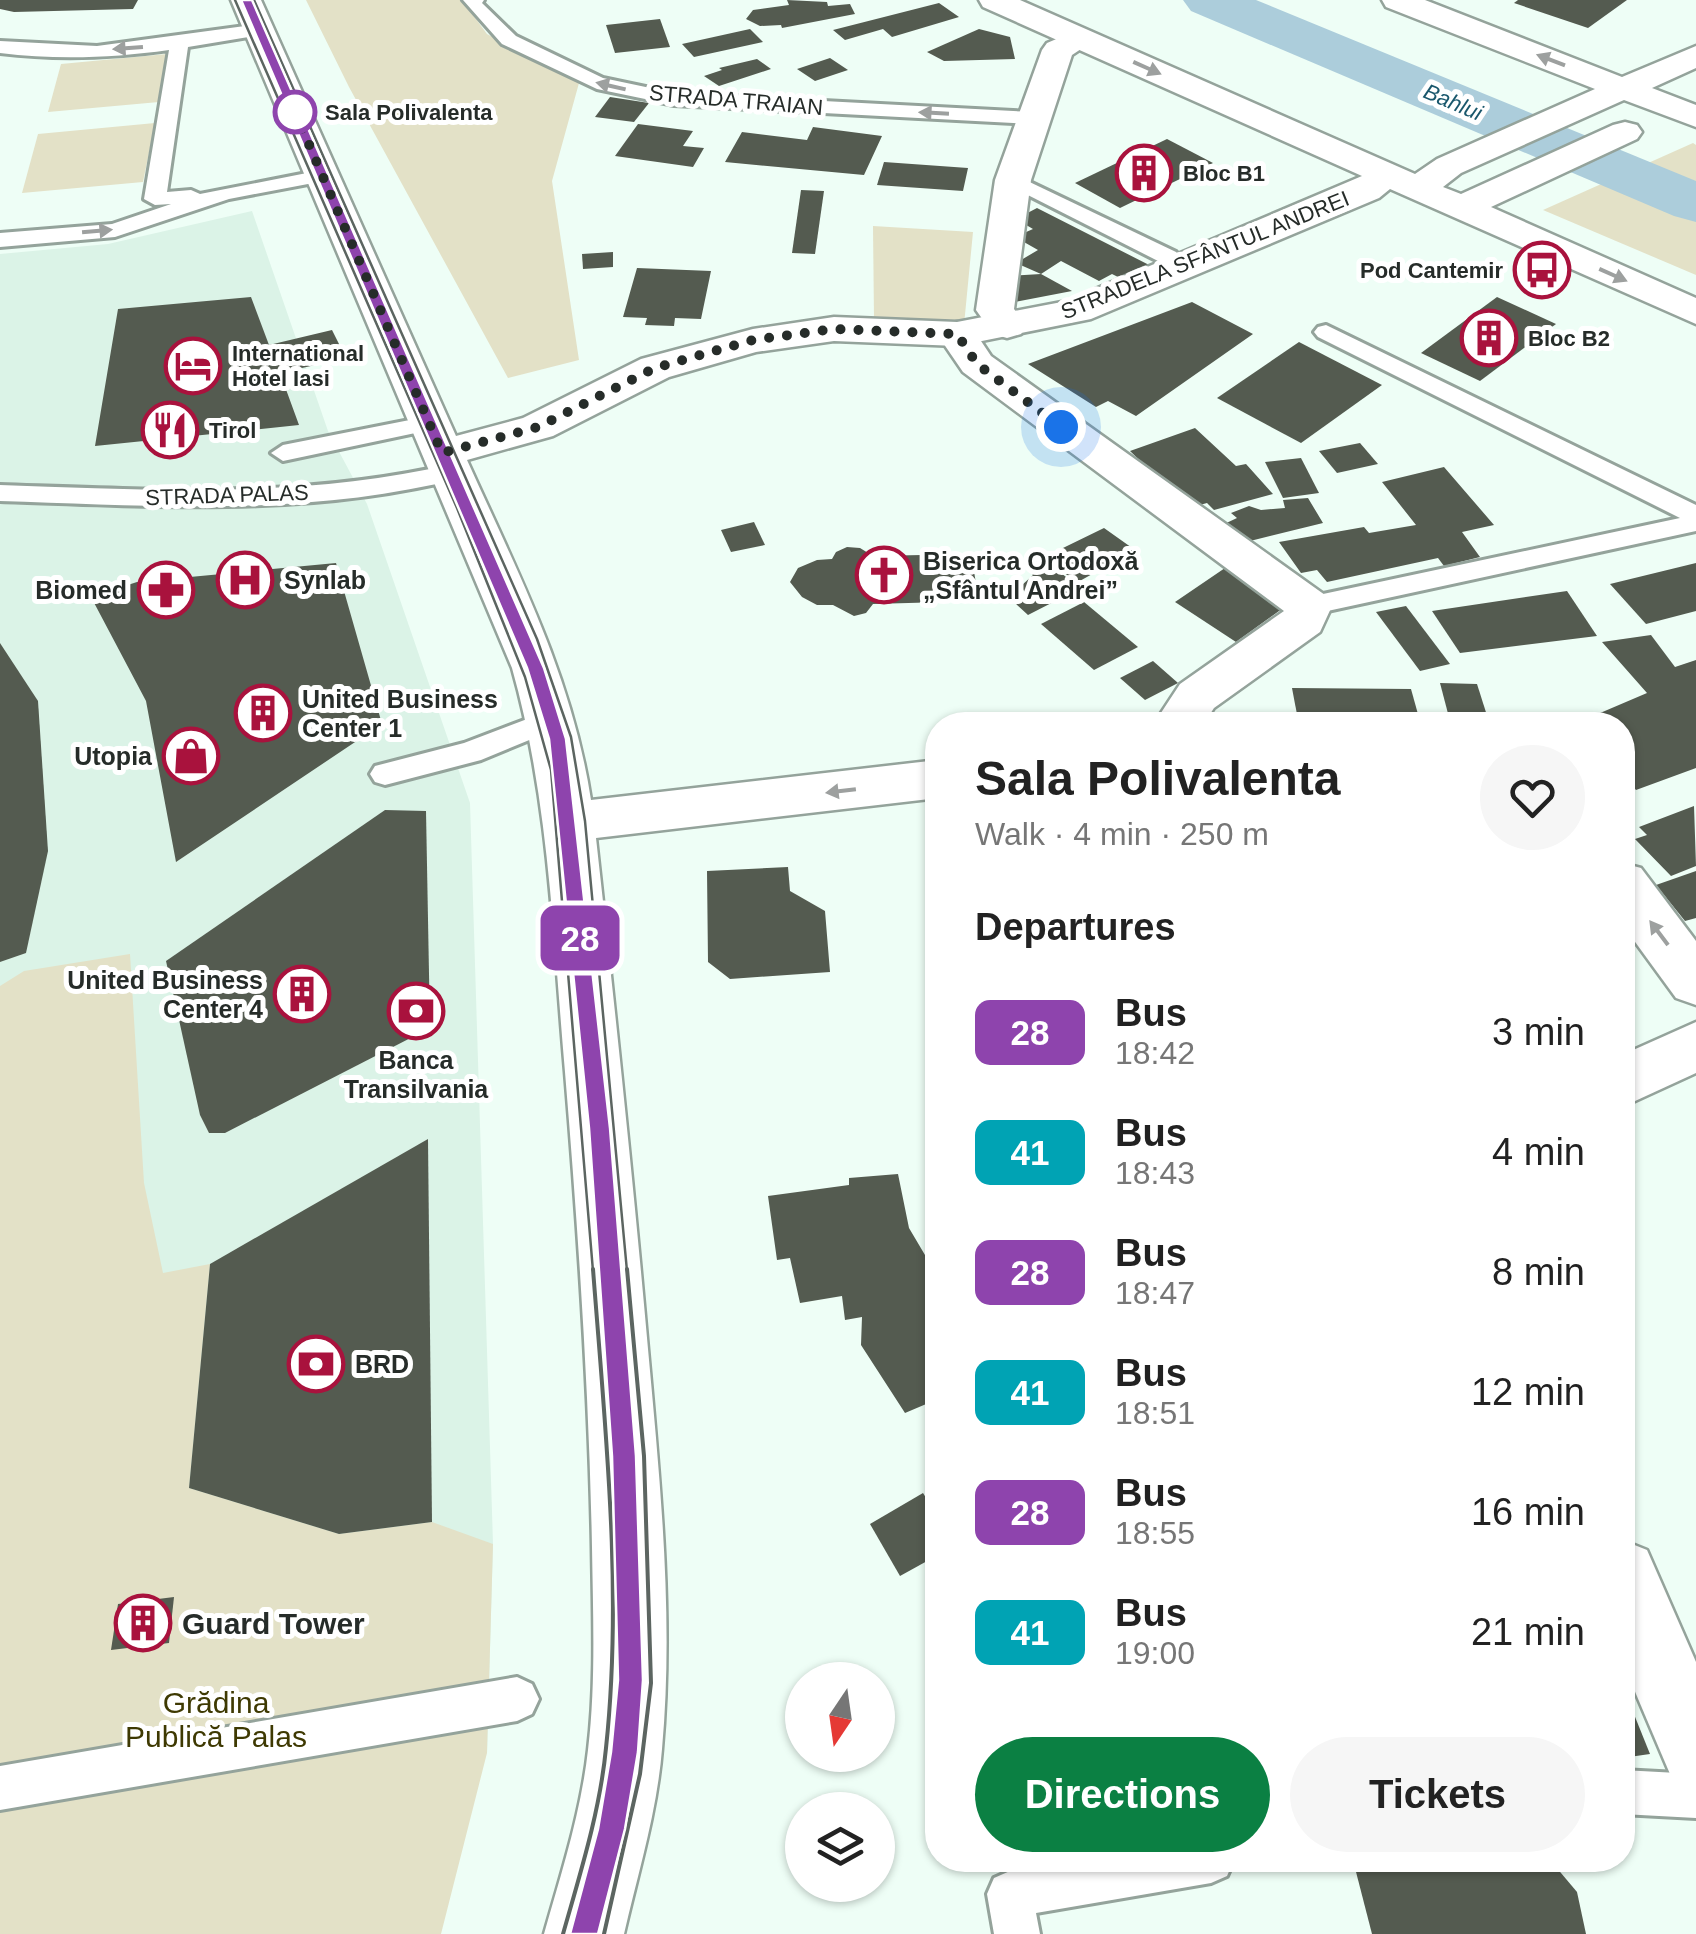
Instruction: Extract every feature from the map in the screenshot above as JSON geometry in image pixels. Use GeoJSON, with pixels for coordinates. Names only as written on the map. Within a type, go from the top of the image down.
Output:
{"type":"FeatureCollection","features":[{"type":"Feature","properties":{"kind":"main road"},"geometry":{"type":"LineString","coordinates":[[994,0],[1696,312]]}},
{"type":"Feature","properties":{"kind":"main road"},"geometry":{"type":"LineString","coordinates":[[1397,0],[1624,89],[1689,108]]}},
{"type":"Feature","properties":{"kind":"main road"},"geometry":{"type":"LineString","coordinates":[[253,15],[536,668],[551,720],[569,822],[600,1128],[624,1456],[630,1680],[624,1752],[611,1829],[584,1934]]}},
{"type":"Feature","properties":{"kind":"main road"},"geometry":{"type":"LineString","coordinates":[[1007,326],[995,310],[1013,180],[1058,50],[1080,39]]}},
{"type":"Feature","properties":{"kind":"main road","name":"STRADELA SFÂNTUL ANDREI"},"geometry":{"type":"LineString","coordinates":[[441,450],[538,427],[655,368],[753,340],[834,329],[967,349],[1007,326],[1077,311],[1366,190],[1450,166],[1590,107],[1696,56]]}},
{"type":"Feature","properties":{"kind":"main road"},"geometry":{"type":"LineString","coordinates":[[1460,208],[1637,126],[1689,108]]}},
{"type":"Feature","properties":{"kind":"main road"},"geometry":{"type":"LineString","coordinates":[[967,349],[1309,606],[1304,620],[1197,696],[1187,712]]}},
{"type":"Feature","properties":{"kind":"main road"},"geometry":{"type":"LineString","coordinates":[[569,822],[925,780]]}},
{"type":"Feature","properties":{"kind":"main road"},"geometry":{"type":"LineString","coordinates":[[1635,900],[1696,982]]}},
{"type":"Feature","properties":{"kind":"main road"},"geometry":{"type":"LineString","coordinates":[[1635,1076],[1696,1046]]}},
{"type":"Feature","properties":{"kind":"main road"},"geometry":{"type":"LineString","coordinates":[[1635,1605],[1696,1748]]}},
{"type":"Feature","properties":{"kind":"lane","name":"STRADA TRAIAN"},"geometry":{"type":"LineString","coordinates":[[476,0],[472,2],[509,40],[597,84],[674,99],[1032,118]]}},
{"type":"Feature","properties":{"kind":"lane"},"geometry":{"type":"LineString","coordinates":[[0,47],[45,54],[179,44],[253,15]]}},
{"type":"Feature","properties":{"kind":"lane"},"geometry":{"type":"LineString","coordinates":[[179,44],[154,199],[322,176]]}},
{"type":"Feature","properties":{"kind":"lane"},"geometry":{"type":"LineString","coordinates":[[1013,180],[1168,257]]}},
{"type":"Feature","properties":{"kind":"lane"},"geometry":{"type":"LineString","coordinates":[[0,240],[115,230],[225,192]]}},
{"type":"Feature","properties":{"kind":"lane"},"geometry":{"type":"LineString","coordinates":[[1309,606],[1686,526],[1696,517],[1326,332]]}},
{"type":"Feature","properties":{"kind":"lane"},"geometry":{"type":"LineString","coordinates":[[283,454],[441,450]]}},
{"type":"Feature","properties":{"kind":"lane","name":"STRADA PALAS"},"geometry":{"type":"LineString","coordinates":[[0,494],[182,500],[382,490],[441,450]]}},
{"type":"Feature","properties":{"kind":"lane"},"geometry":{"type":"LineString","coordinates":[[384,774],[470,752],[551,720]]}},
{"type":"Feature","properties":{"kind":"lane"},"geometry":{"type":"LineString","coordinates":[[0,1788],[517,1699]]}},
{"type":"Feature","properties":{"kind":"lane"},"geometry":{"type":"LineString","coordinates":[[1635,1793],[1696,1796]]}},
{"type":"Feature","properties":{"kind":"lane"},"geometry":{"type":"LineString","coordinates":[[1017,1934],[1010,1894],[1140,1872]]}},
{"type":"Feature","properties":{"kind":"shaded area"},"geometry":{"type":"Polygon","coordinates":[[[252,211],[328,431],[367,504],[470,803],[493,1544],[487,1753],[40,1814],[0,1887],[0,254],[108,244],[252,211]]]}},
{"type":"Feature","properties":{"kind":"green space"},"geometry":{"type":"Polygon","coordinates":[[[306,0],[462,0],[487,34],[579,83],[552,181],[579,360],[508,378],[349,87],[306,0]]]}},
{"type":"Feature","properties":{"kind":"green space"},"geometry":{"type":"Polygon","coordinates":[[[167,54],[159,102],[48,112],[61,64],[167,54]]]}},
{"type":"Feature","properties":{"kind":"green space"},"geometry":{"type":"Polygon","coordinates":[[[155,123],[143,182],[22,193],[38,134],[155,123]]]}},
{"type":"Feature","properties":{"kind":"green space"},"geometry":{"type":"Polygon","coordinates":[[[1693,143],[1696,275],[1543,210],[1693,143]]]}},
{"type":"Feature","properties":{"kind":"green space"},"geometry":{"type":"Polygon","coordinates":[[[873,226],[973,232],[964,325],[874,319],[873,226]]]}},
{"type":"Feature","properties":{"kind":"green space","name":"Grădina Publică Palas"},"geometry":{"type":"Polygon","coordinates":[[[130,954],[144,1183],[163,1273],[210,1264],[189,1488],[339,1534],[432,1522],[493,1544],[487,1753],[441,1934],[0,1934],[0,986],[24,971],[130,954]]]}},
{"type":"Feature","properties":{"kind":"building"},"geometry":{"type":"Polygon","coordinates":[[[0,0],[138,0],[133,9],[14,12],[0,9],[0,0]]]}},
{"type":"Feature","properties":{"kind":"building"},"geometry":{"type":"Polygon","coordinates":[[[787,0],[827,2],[828,6],[850,4],[855,14],[782,28],[760,26],[746,19],[753,10],[789,5],[787,0]]]}},
{"type":"Feature","properties":{"kind":"building"},"geometry":{"type":"Polygon","coordinates":[[[1627,0],[1588,28],[1514,3],[1627,0]]]}},
{"type":"Feature","properties":{"kind":"building"},"geometry":{"type":"Polygon","coordinates":[[[939,3],[959,17],[892,37],[883,29],[845,40],[833,30],[939,3]]]}},
{"type":"Feature","properties":{"kind":"building"},"geometry":{"type":"Polygon","coordinates":[[[660,19],[670,47],[615,53],[606,25],[660,19]]]}},
{"type":"Feature","properties":{"kind":"building"},"geometry":{"type":"Polygon","coordinates":[[[750,29],[763,42],[694,57],[682,44],[750,29]]]}},
{"type":"Feature","properties":{"kind":"building"},"geometry":{"type":"Polygon","coordinates":[[[979,29],[1010,37],[1015,59],[944,61],[927,52],[979,29]]]}},
{"type":"Feature","properties":{"kind":"building"},"geometry":{"type":"Polygon","coordinates":[[[830,58],[848,70],[815,81],[797,69],[830,58]]]}},
{"type":"Feature","properties":{"kind":"building"},"geometry":{"type":"Polygon","coordinates":[[[757,59],[771,69],[719,86],[704,76],[722,70],[719,68],[757,59]]]}},
{"type":"Feature","properties":{"kind":"building"},"geometry":{"type":"Polygon","coordinates":[[[610,97],[649,103],[634,122],[595,117],[610,97]]]}},
{"type":"Feature","properties":{"kind":"building"},"geometry":{"type":"Polygon","coordinates":[[[638,124],[693,131],[683,146],[704,148],[693,167],[615,156],[638,124]]]}},
{"type":"Feature","properties":{"kind":"building"},"geometry":{"type":"Polygon","coordinates":[[[813,127],[882,136],[864,175],[725,162],[742,132],[807,140],[813,127]]]}},
{"type":"Feature","properties":{"kind":"building","name":"Bloc B1"},"geometry":{"type":"Polygon","coordinates":[[[1167,139],[1213,163],[1120,208],[1075,183],[1167,139]]]}},
{"type":"Feature","properties":{"kind":"building"},"geometry":{"type":"Polygon","coordinates":[[[884,162],[968,168],[963,191],[877,185],[884,162]]]}},
{"type":"Feature","properties":{"kind":"building"},"geometry":{"type":"Polygon","coordinates":[[[801,190],[824,191],[815,254],[792,253],[801,190]]]}},
{"type":"Feature","properties":{"kind":"building"},"geometry":{"type":"Polygon","coordinates":[[[1037,208],[1157,269],[1130,283],[1112,274],[1099,281],[1061,261],[1041,274],[1016,263],[1038,250],[1015,237],[1033,229],[1016,219],[1037,208]]]}},
{"type":"Feature","properties":{"kind":"building"},"geometry":{"type":"Polygon","coordinates":[[[613,252],[613,267],[583,269],[582,254],[613,252]]]}},
{"type":"Feature","properties":{"kind":"building"},"geometry":{"type":"Polygon","coordinates":[[[637,268],[711,271],[701,319],[675,318],[674,326],[645,325],[647,318],[623,317],[637,268]]]}},
{"type":"Feature","properties":{"kind":"building"},"geometry":{"type":"Polygon","coordinates":[[[1041,274],[1072,291],[1005,304],[1009,276],[1041,274]]]}},
{"type":"Feature","properties":{"kind":"building","name":"International Hotel Iasi"},"geometry":{"type":"Polygon","coordinates":[[[251,297],[269,345],[332,330],[346,358],[280,373],[299,425],[95,446],[118,309],[251,297]]]}},
{"type":"Feature","properties":{"kind":"building","name":"Bloc B2"},"geometry":{"type":"Polygon","coordinates":[[[1497,297],[1556,324],[1480,381],[1421,353],[1497,297]]]}},
{"type":"Feature","properties":{"kind":"building"},"geometry":{"type":"Polygon","coordinates":[[[1192,302],[1253,334],[1136,416],[1108,401],[1096,407],[1028,364],[1192,302]]]}},
{"type":"Feature","properties":{"kind":"building"},"geometry":{"type":"Polygon","coordinates":[[[1299,342],[1382,385],[1301,443],[1217,398],[1299,342]]]}},
{"type":"Feature","properties":{"kind":"building"},"geometry":{"type":"Polygon","coordinates":[[[1195,428],[1236,466],[1246,464],[1273,494],[1214,510],[1207,503],[1189,508],[1130,451],[1195,428]]]}},
{"type":"Feature","properties":{"kind":"building"},"geometry":{"type":"Polygon","coordinates":[[[1360,443],[1378,464],[1337,473],[1319,451],[1360,443]]]}},
{"type":"Feature","properties":{"kind":"building"},"geometry":{"type":"Polygon","coordinates":[[[1301,458],[1319,493],[1283,498],[1265,462],[1301,458]]]}},
{"type":"Feature","properties":{"kind":"building"},"geometry":{"type":"Polygon","coordinates":[[[1444,467],[1494,525],[1462,532],[1480,557],[1444,566],[1438,558],[1327,582],[1317,570],[1301,573],[1279,542],[1364,527],[1369,533],[1416,525],[1382,482],[1444,467]]]}},
{"type":"Feature","properties":{"kind":"building"},"geometry":{"type":"Polygon","coordinates":[[[1308,498],[1323,523],[1242,543],[1220,526],[1237,518],[1231,513],[1249,506],[1261,510],[1285,508],[1283,500],[1308,498]]]}},
{"type":"Feature","properties":{"kind":"building"},"geometry":{"type":"Polygon","coordinates":[[[754,522],[765,545],[731,552],[721,530],[754,522]]]}},
{"type":"Feature","properties":{"kind":"building"},"geometry":{"type":"Polygon","coordinates":[[[1104,528],[1135,550],[1078,582],[1050,564],[1071,581],[1064,586],[1069,594],[1028,615],[1015,603],[1027,596],[1021,586],[1033,575],[1026,566],[1104,528]]]}},
{"type":"Feature","properties":{"kind":"building","name":"Biserica Ortodoxă „Sfântul Andrei”"},"geometry":{"type":"Polygon","coordinates":[[[847,547],[860,548],[873,556],[971,554],[979,601],[873,604],[866,613],[854,616],[833,605],[817,605],[802,597],[790,582],[798,568],[832,559],[847,547]]]}},
{"type":"Feature","properties":{"kind":"building","name":"United Business Center 1"},"geometry":{"type":"Polygon","coordinates":[[[336,563],[382,724],[176,862],[146,701],[91,597],[137,582],[336,563]]]}},
{"type":"Feature","properties":{"kind":"building"},"geometry":{"type":"Polygon","coordinates":[[[1696,563],[1696,611],[1646,624],[1610,584],[1696,563]]]}},
{"type":"Feature","properties":{"kind":"building"},"geometry":{"type":"Polygon","coordinates":[[[1225,568],[1286,606],[1236,642],[1175,602],[1225,568]]]}},
{"type":"Feature","properties":{"kind":"building"},"geometry":{"type":"Polygon","coordinates":[[[1567,591],[1597,636],[1460,653],[1432,611],[1567,591]]]}},
{"type":"Feature","properties":{"kind":"building"},"geometry":{"type":"Polygon","coordinates":[[[1084,602],[1138,647],[1094,670],[1041,624],[1084,602]]]}},
{"type":"Feature","properties":{"kind":"building"},"geometry":{"type":"Polygon","coordinates":[[[1406,606],[1450,664],[1420,671],[1376,612],[1406,606]]]}},
{"type":"Feature","properties":{"kind":"building"},"geometry":{"type":"Polygon","coordinates":[[[1651,635],[1675,667],[1696,660],[1696,768],[1635,789],[1635,712],[1602,712],[1647,693],[1602,642],[1651,635]]]}},
{"type":"Feature","properties":{"kind":"building"},"geometry":{"type":"Polygon","coordinates":[[[0,643],[38,701],[48,851],[26,953],[0,962],[0,643]]]}},
{"type":"Feature","properties":{"kind":"building"},"geometry":{"type":"Polygon","coordinates":[[[1153,661],[1178,683],[1145,700],[1120,678],[1153,661]]]}},
{"type":"Feature","properties":{"kind":"building"},"geometry":{"type":"Polygon","coordinates":[[[1440,683],[1477,684],[1486,712],[1448,712],[1440,683]]]}},
{"type":"Feature","properties":{"kind":"building"},"geometry":{"type":"Polygon","coordinates":[[[1292,688],[1411,689],[1417,712],[1297,712],[1292,688]]]}},
{"type":"Feature","properties":{"kind":"building"},"geometry":{"type":"Polygon","coordinates":[[[1694,806],[1696,866],[1671,876],[1635,839],[1647,835],[1639,827],[1694,806]]]}},
{"type":"Feature","properties":{"kind":"building","name":"United Business Center 4"},"geometry":{"type":"Polygon","coordinates":[[[385,810],[426,811],[430,1028],[225,1133],[209,1133],[200,1115],[166,961],[385,810]]]}},
{"type":"Feature","properties":{"kind":"building"},"geometry":{"type":"Polygon","coordinates":[[[788,867],[790,891],[825,911],[830,972],[730,979],[708,962],[707,871],[788,867]]]}},
{"type":"Feature","properties":{"kind":"building"},"geometry":{"type":"Polygon","coordinates":[[[1696,871],[1696,918],[1685,921],[1656,885],[1696,871]]]}},
{"type":"Feature","properties":{"kind":"building","name":"BRD"},"geometry":{"type":"Polygon","coordinates":[[[428,1139],[432,1522],[339,1534],[189,1488],[210,1264],[428,1139]]]}},
{"type":"Feature","properties":{"kind":"building"},"geometry":{"type":"Polygon","coordinates":[[[898,1174],[909,1228],[925,1255],[925,1405],[905,1413],[861,1345],[862,1317],[845,1320],[842,1296],[800,1303],[790,1258],[777,1260],[768,1196],[849,1185],[849,1178],[898,1174]]]}},
{"type":"Feature","properties":{"kind":"building"},"geometry":{"type":"Polygon","coordinates":[[[923,1493],[925,1562],[900,1576],[870,1524],[923,1493]]]}},
{"type":"Feature","properties":{"kind":"building","name":"Guard Tower"},"geometry":{"type":"Polygon","coordinates":[[[174,1597],[169,1643],[111,1650],[118,1604],[174,1597]]]}},
{"type":"Feature","properties":{"kind":"building"},"geometry":{"type":"Polygon","coordinates":[[[1635,1717],[1650,1754],[1635,1756],[1635,1717]]]}},
{"type":"Feature","properties":{"kind":"building"},"geometry":{"type":"Polygon","coordinates":[[[1356,1872],[1560,1872],[1577,1892],[1586,1934],[1372,1934],[1356,1872]]]}},
{"type":"Feature","properties":{"kind":"waterway","name":"Bahlui"},"geometry":{"type":"LineString","coordinates":[[1210,0],[1696,203]]}},
{"type":"Feature","properties":{"kind":"tram line"},"geometry":{"type":"LineString","coordinates":[[235,0],[457,508],[525,677],[551,770],[593,1271]]}},
{"type":"Feature","properties":{"kind":"tram line"},"geometry":{"type":"LineString","coordinates":[[254,0],[537,639],[571,737],[585,821],[627,1271]]}},
{"type":"Feature","properties":{"kind":"tram line"},"geometry":{"type":"LineString","coordinates":[[563,1934],[599,1795],[611,1689],[613,1569],[593,1269]]}},
{"type":"Feature","properties":{"kind":"tram line"},"geometry":{"type":"LineString","coordinates":[[604,1934],[640,1774],[651,1683],[644,1456],[627,1269]]}},
{"type":"Feature","properties":{"kind":"bus line","name":"28"},"geometry":{"type":"LineString","coordinates":[[246,0],[536,668],[557,739],[600,1128],[624,1456],[630,1680],[624,1752],[611,1829],[584,1934]]}},
{"type":"Feature","properties":{"kind":"place","name":"Sala Polivalenta"},"geometry":{"type":"Point","coordinates":[295,112]}},
{"type":"Feature","properties":{"kind":"place","name":"Bloc B1"},"geometry":{"type":"Point","coordinates":[1144,173]}},
{"type":"Feature","properties":{"kind":"place","name":"Pod Cantemir"},"geometry":{"type":"Point","coordinates":[1542,270]}},
{"type":"Feature","properties":{"kind":"place","name":"Bloc B2"},"geometry":{"type":"Point","coordinates":[1489,338]}},
{"type":"Feature","properties":{"kind":"place","name":"International Hotel Iasi"},"geometry":{"type":"Point","coordinates":[193,366]}},
{"type":"Feature","properties":{"kind":"place","name":"Tirol"},"geometry":{"type":"Point","coordinates":[170,430]}},
{"type":"Feature","properties":{"kind":"place","name":"Biserica Ortodoxă „Sfântul Andrei”"},"geometry":{"type":"Point","coordinates":[884,575]}},
{"type":"Feature","properties":{"kind":"place","name":"Synlab"},"geometry":{"type":"Point","coordinates":[245,580]}},
{"type":"Feature","properties":{"kind":"place","name":"Biomed"},"geometry":{"type":"Point","coordinates":[166,590]}},
{"type":"Feature","properties":{"kind":"place","name":"United Business Center 1"},"geometry":{"type":"Point","coordinates":[263,713]}},
{"type":"Feature","properties":{"kind":"place","name":"Utopia"},"geometry":{"type":"Point","coordinates":[191,756]}},
{"type":"Feature","properties":{"kind":"place","name":"United Business Center 4"},"geometry":{"type":"Point","coordinates":[302,994]}},
{"type":"Feature","properties":{"kind":"place","name":"Banca Transilvania"},"geometry":{"type":"Point","coordinates":[416,1011]}},
{"type":"Feature","properties":{"kind":"place","name":"BRD"},"geometry":{"type":"Point","coordinates":[316,1364]}},
{"type":"Feature","properties":{"kind":"place","name":"Guard Tower"},"geometry":{"type":"Point","coordinates":[143,1623]}},
{"type":"Feature","properties":{"kind":"route"},"geometry":{"type":"LineString","coordinates":[[295,112],[442,453],[538,427],[655,368],[698,354],[753,340],[834,329],[957,334],[977,364],[1061,427]]}}]}
